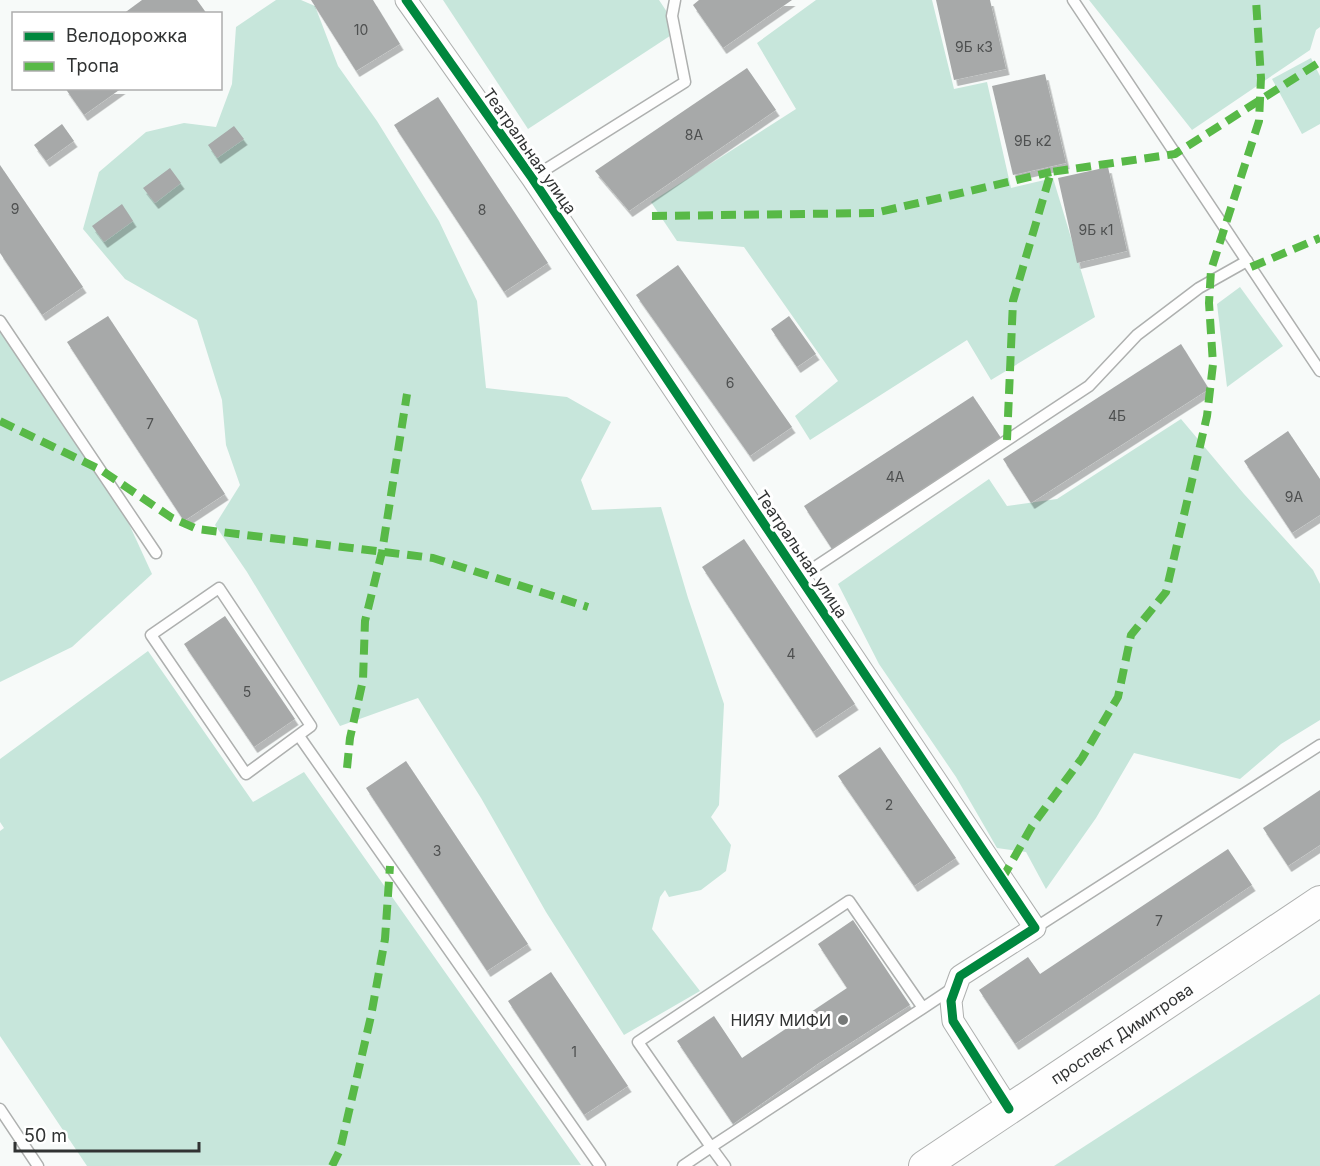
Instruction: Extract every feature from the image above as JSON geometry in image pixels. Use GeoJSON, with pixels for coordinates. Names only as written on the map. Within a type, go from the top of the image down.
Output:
{"type":"FeatureCollection","features":[{"type":"Feature","properties":{"kind":"main road","name":"проспект Димитрова"},"geometry":{"type":"LineString","coordinates":[[924,1166],[1320,901]]}},
{"type":"Feature","properties":{"kind":"street","name":"Театральная улица"},"geometry":{"type":"LineString","coordinates":[[406,0],[532,178],[1035,928]]}},
{"type":"Feature","properties":{"kind":"street"},"geometry":{"type":"LineString","coordinates":[[1009,1109],[953,1021],[951,1001],[960,976],[1035,928]]}},
{"type":"Feature","properties":{"kind":"lane"},"geometry":{"type":"LineString","coordinates":[[532,178],[685,82],[672,16],[675,0]]}},
{"type":"Feature","properties":{"kind":"lane"},"geometry":{"type":"LineString","coordinates":[[1073,0],[1320,371]]}},
{"type":"Feature","properties":{"kind":"lane"},"geometry":{"type":"LineString","coordinates":[[800,577],[1089,386],[1137,335],[1199,288],[1247,261]]}},
{"type":"Feature","properties":{"kind":"lane"},"geometry":{"type":"LineString","coordinates":[[0,321],[156,553]]}},
{"type":"Feature","properties":{"kind":"lane"},"geometry":{"type":"LineString","coordinates":[[219,588],[311,726],[299,736],[246,774],[151,635],[219,588]]}},
{"type":"Feature","properties":{"kind":"lane"},"geometry":{"type":"LineString","coordinates":[[299,736],[600,1166]]}},
{"type":"Feature","properties":{"kind":"lane"},"geometry":{"type":"LineString","coordinates":[[1035,928],[1320,745]]}},
{"type":"Feature","properties":{"kind":"lane"},"geometry":{"type":"LineString","coordinates":[[725,1166],[638,1042],[849,901],[923,1008]]}},
{"type":"Feature","properties":{"kind":"lane"},"geometry":{"type":"LineString","coordinates":[[683,1166],[956,986]]}},
{"type":"Feature","properties":{"kind":"lane"},"geometry":{"type":"LineString","coordinates":[[0,1109],[38,1166]]}},
{"type":"Feature","properties":{"kind":"green space"},"geometry":{"type":"Polygon","coordinates":[[[276,0],[301,0],[315,6],[338,66],[377,121],[439,221],[477,301],[486,388],[567,397],[611,422],[581,480],[592,510],[661,507],[688,598],[724,704],[719,805],[711,817],[731,845],[726,871],[701,890],[669,897],[665,890],[660,897],[652,929],[700,991],[624,1035],[546,912],[481,798],[418,698],[340,726],[247,572],[215,525],[240,485],[226,445],[222,400],[197,320],[125,279],[83,229],[99,172],[146,132],[184,123],[216,127],[232,84],[236,27],[276,0]]]}},
{"type":"Feature","properties":{"kind":"green space"},"geometry":{"type":"Polygon","coordinates":[[[443,0],[659,0],[679,30],[528,129],[443,0]]]}},
{"type":"Feature","properties":{"kind":"green space"},"geometry":{"type":"Polygon","coordinates":[[[816,0],[932,0],[954,89],[987,82],[1011,188],[1053,178],[1095,317],[991,380],[967,340],[810,440],[795,416],[838,381],[744,247],[677,241],[651,202],[796,109],[757,43],[816,0]]]}},
{"type":"Feature","properties":{"kind":"green space"},"geometry":{"type":"Polygon","coordinates":[[[1089,0],[1320,0],[1320,27],[1316,30],[1310,50],[1192,130],[1089,0]]]}},
{"type":"Feature","properties":{"kind":"green space"},"geometry":{"type":"Polygon","coordinates":[[[1311,58],[1320,76],[1320,124],[1302,134],[1272,79],[1311,58]]]}},
{"type":"Feature","properties":{"kind":"green space"},"geometry":{"type":"Polygon","coordinates":[[[1240,287],[1283,346],[1227,387],[1217,304],[1240,287]]]}},
{"type":"Feature","properties":{"kind":"green space"},"geometry":{"type":"Polygon","coordinates":[[[0,330],[112,487],[152,574],[72,647],[0,682],[0,330]]]}},
{"type":"Feature","properties":{"kind":"green space"},"geometry":{"type":"Polygon","coordinates":[[[1181,419],[1244,494],[1313,570],[1320,584],[1320,720],[1281,744],[1240,779],[1134,753],[1096,818],[1046,889],[1026,852],[997,848],[956,777],[879,664],[838,584],[989,479],[1007,506],[1057,499],[1181,419]]]}},
{"type":"Feature","properties":{"kind":"green space"},"geometry":{"type":"Polygon","coordinates":[[[148,651],[253,802],[304,772],[581,1165],[87,1166],[0,1036],[0,831],[4,828],[0,822],[0,759],[148,651]]]}},
{"type":"Feature","properties":{"kind":"green space"},"geometry":{"type":"Polygon","coordinates":[[[1320,994],[1320,1166],[1054,1166],[1320,994]]]}},
{"type":"Feature","properties":{"kind":"building"},"geometry":{"type":"Polygon","coordinates":[[[142,0],[197,0],[206,12],[126,12],[142,0]]]}},
{"type":"Feature","properties":{"kind":"building"},"geometry":{"type":"Polygon","coordinates":[[[311,0],[373,0],[400,44],[356,71],[311,0]]]}},
{"type":"Feature","properties":{"kind":"building"},"geometry":{"type":"Polygon","coordinates":[[[699,0],[792,0],[723,48],[693,5],[699,0]]]}},
{"type":"Feature","properties":{"kind":"building"},"geometry":{"type":"Polygon","coordinates":[[[936,0],[990,0],[1006,69],[954,80],[936,0]]]}},
{"type":"Feature","properties":{"kind":"building"},"geometry":{"type":"Polygon","coordinates":[[[747,68],[776,110],[629,211],[595,171],[747,68]]]}},
{"type":"Feature","properties":{"kind":"building"},"geometry":{"type":"Polygon","coordinates":[[[1045,74],[1066,163],[1013,175],[992,86],[1045,74]]]}},
{"type":"Feature","properties":{"kind":"building"},"geometry":{"type":"Polygon","coordinates":[[[66,90],[119,90],[84,115],[66,90]]]}},
{"type":"Feature","properties":{"kind":"building"},"geometry":{"type":"Polygon","coordinates":[[[438,97],[548,263],[504,292],[394,125],[438,97]]]}},
{"type":"Feature","properties":{"kind":"building"},"geometry":{"type":"Polygon","coordinates":[[[62,124],[74,141],[46,161],[34,145],[62,124]]]}},
{"type":"Feature","properties":{"kind":"building"},"geometry":{"type":"Polygon","coordinates":[[[234,126],[244,139],[217,158],[208,145],[234,126]]]}},
{"type":"Feature","properties":{"kind":"building"},"geometry":{"type":"Polygon","coordinates":[[[0,165],[83,287],[42,315],[0,253],[0,165]]]}},
{"type":"Feature","properties":{"kind":"building"},"geometry":{"type":"Polygon","coordinates":[[[1108,167],[1127,251],[1077,263],[1058,178],[1108,167]]]}},
{"type":"Feature","properties":{"kind":"building"},"geometry":{"type":"Polygon","coordinates":[[[170,168],[181,183],[155,203],[143,188],[170,168]]]}},
{"type":"Feature","properties":{"kind":"building"},"geometry":{"type":"Polygon","coordinates":[[[122,204],[133,221],[104,242],[92,226],[122,204]]]}},
{"type":"Feature","properties":{"kind":"building"},"geometry":{"type":"Polygon","coordinates":[[[678,265],[792,427],[750,456],[636,295],[678,265]]]}},
{"type":"Feature","properties":{"kind":"building"},"geometry":{"type":"Polygon","coordinates":[[[108,316],[225,494],[184,521],[67,342],[108,316]]]}},
{"type":"Feature","properties":{"kind":"building"},"geometry":{"type":"Polygon","coordinates":[[[789,316],[816,354],[797,367],[771,329],[789,316]]]}},
{"type":"Feature","properties":{"kind":"building"},"geometry":{"type":"Polygon","coordinates":[[[1181,344],[1209,389],[1031,503],[1003,459],[1181,344]]]}},
{"type":"Feature","properties":{"kind":"building"},"geometry":{"type":"Polygon","coordinates":[[[973,396],[1001,438],[832,549],[804,506],[973,396]]]}},
{"type":"Feature","properties":{"kind":"building"},"geometry":{"type":"Polygon","coordinates":[[[1288,431],[1320,479],[1320,515],[1292,533],[1244,461],[1288,431]]]}},
{"type":"Feature","properties":{"kind":"building"},"geometry":{"type":"Polygon","coordinates":[[[744,539],[855,704],[813,732],[702,567],[744,539]]]}},
{"type":"Feature","properties":{"kind":"building"},"geometry":{"type":"Polygon","coordinates":[[[225,616],[295,719],[254,747],[184,644],[225,616]]]}},
{"type":"Feature","properties":{"kind":"building"},"geometry":{"type":"Polygon","coordinates":[[[880,747],[956,858],[914,886],[838,776],[880,747]]]}},
{"type":"Feature","properties":{"kind":"building"},"geometry":{"type":"Polygon","coordinates":[[[406,761],[528,944],[487,971],[366,788],[406,761]]]}},
{"type":"Feature","properties":{"kind":"building"},"geometry":{"type":"Polygon","coordinates":[[[1320,790],[1320,845],[1288,866],[1263,828],[1320,790]]]}},
{"type":"Feature","properties":{"kind":"building"},"geometry":{"type":"Polygon","coordinates":[[[1228,849],[1252,885],[1015,1044],[979,990],[1028,957],[1040,974],[1228,849]]]}},
{"type":"Feature","properties":{"kind":"building","name":"НИЯУ МИФИ"},"geometry":{"type":"Polygon","coordinates":[[[853,920],[910,1005],[819,1063],[733,1124],[677,1041],[714,1016],[742,1058],[847,988],[818,944],[853,920]]]}},
{"type":"Feature","properties":{"kind":"building"},"geometry":{"type":"Polygon","coordinates":[[[551,972],[628,1086],[584,1115],[508,1001],[551,972]]]}},
{"type":"Feature","properties":{"kind":"marked path"},"geometry":{"type":"LineString","coordinates":[[1002,879],[1032,826],[1082,758],[1118,697],[1131,635],[1166,592],[1207,416],[1213,364],[1209,303],[1211,270],[1259,121],[1261,78],[1256,0]]}},
{"type":"Feature","properties":{"kind":"marked path"},"geometry":{"type":"LineString","coordinates":[[1007,440],[1013,301],[1051,172],[1175,154],[1320,62]]}},
{"type":"Feature","properties":{"kind":"marked path"},"geometry":{"type":"LineString","coordinates":[[652,216],[875,213],[1051,172]]}},
{"type":"Feature","properties":{"kind":"marked path"},"geometry":{"type":"LineString","coordinates":[[1251,267],[1320,238]]}},
{"type":"Feature","properties":{"kind":"marked path"},"geometry":{"type":"LineString","coordinates":[[347,768],[350,738],[363,680],[365,621],[382,552],[407,394]]}},
{"type":"Feature","properties":{"kind":"marked path"},"geometry":{"type":"LineString","coordinates":[[0,421],[101,470],[172,518],[197,529],[433,558],[588,607]]}},
{"type":"Feature","properties":{"kind":"marked path"},"geometry":{"type":"LineString","coordinates":[[332,1166],[340,1150],[371,1016],[385,939],[390,866]]}},
{"type":"Feature","properties":{"kind":"cycle path"},"geometry":{"type":"LineString","coordinates":[[406,0],[532,178],[1035,928],[960,976],[951,1001],[953,1021],[1009,1109]]}},
{"type":"Feature","properties":{"kind":"place","name":"НИЯУ МИФИ"},"geometry":{"type":"Point","coordinates":[843,1020]}}]}
